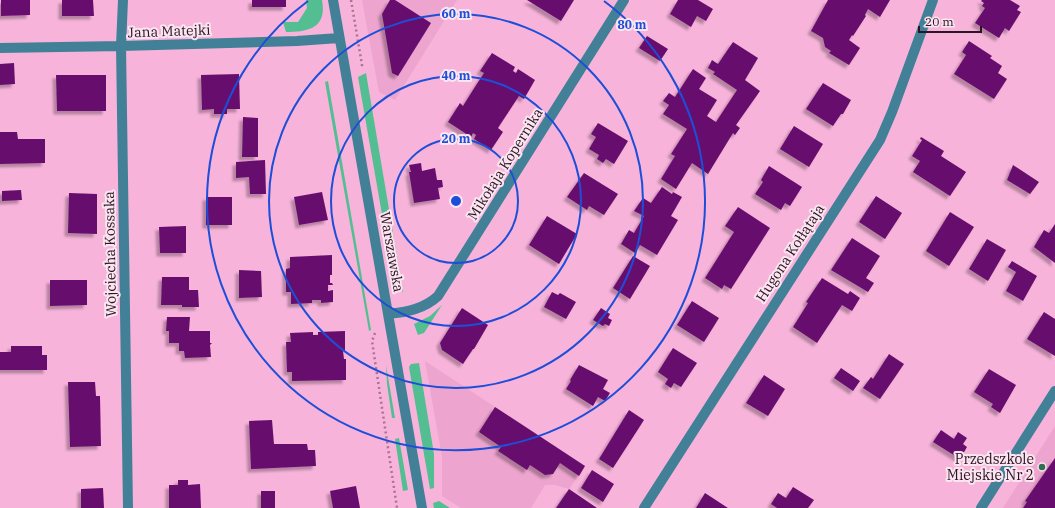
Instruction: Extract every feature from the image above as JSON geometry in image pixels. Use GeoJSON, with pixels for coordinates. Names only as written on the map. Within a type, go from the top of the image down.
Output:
{"type":"FeatureCollection","features":[{"type":"Feature","properties":{"kind":"street","name":"Wojciecha Kossaka"},"geometry":{"type":"LineString","coordinates":[[123,0],[121,46],[128,508]]}},
{"type":"Feature","properties":{"kind":"street","name":"Warszawska"},"geometry":{"type":"LineString","coordinates":[[333,0],[422,508]]}},
{"type":"Feature","properties":{"kind":"street","name":"Mikołaja Kopernika"},"geometry":{"type":"LineString","coordinates":[[388,314],[421,308],[433,301],[438,296],[624,0]]}},
{"type":"Feature","properties":{"kind":"street","name":"Hugona Kołłątaja"},"geometry":{"type":"LineString","coordinates":[[644,508],[880,140],[892,112],[933,0]]}},
{"type":"Feature","properties":{"kind":"street","name":"Jana Matejki"},"geometry":{"type":"LineString","coordinates":[[0,48],[121,46],[340,38]]}},
{"type":"Feature","properties":{"kind":"street"},"geometry":{"type":"LineString","coordinates":[[981,508],[1055,391]]}},
{"type":"Feature","properties":{"kind":"path"},"geometry":{"type":"LineString","coordinates":[[351,0],[362,65],[360,70],[357,71]]}},
{"type":"Feature","properties":{"kind":"path"},"geometry":{"type":"LineString","coordinates":[[372,341],[397,506]]}},
{"type":"Feature","properties":{"kind":"path"},"geometry":{"type":"LineString","coordinates":[[397,506],[401,501]]}},
{"type":"Feature","properties":{"kind":"shaded area"},"geometry":{"type":"Polygon","coordinates":[[[362,0],[457,0],[395,100],[379,92],[362,0]]]}},
{"type":"Feature","properties":{"kind":"shaded area"},"geometry":{"type":"Polygon","coordinates":[[[425,361],[585,466],[569,489],[555,485],[545,485],[531,508],[461,508],[442,496],[442,457],[425,361]]]}},
{"type":"Feature","properties":{"kind":"shaded area","name":"Przedszkole Miejskie Nr 2"},"geometry":{"type":"Polygon","coordinates":[[[1055,426],[1055,508],[1003,508],[1055,426]]]}},
{"type":"Feature","properties":{"kind":"green space"},"geometry":{"type":"Polygon","coordinates":[[[306,0],[322,0],[323,9],[319,22],[309,29],[286,32],[283,22],[298,22],[307,8],[306,0]]]}},
{"type":"Feature","properties":{"kind":"green space"},"geometry":{"type":"Polygon","coordinates":[[[366,73],[403,292],[394,283],[358,77],[366,73]]]}},
{"type":"Feature","properties":{"kind":"green space"},"geometry":{"type":"Polygon","coordinates":[[[328,81],[371,330],[369,331],[325,82],[328,81]]]}},
{"type":"Feature","properties":{"kind":"green space"},"geometry":{"type":"Polygon","coordinates":[[[442,305],[424,333],[418,335],[414,324],[430,316],[442,305]]]}},
{"type":"Feature","properties":{"kind":"green space"},"geometry":{"type":"Polygon","coordinates":[[[419,363],[434,454],[434,488],[430,489],[409,367],[411,364],[419,363]]]}},
{"type":"Feature","properties":{"kind":"green space"},"geometry":{"type":"Polygon","coordinates":[[[386,365],[395,418],[392,418],[386,365]]]}},
{"type":"Feature","properties":{"kind":"green space"},"geometry":{"type":"Polygon","coordinates":[[[399,438],[408,490],[403,491],[395,439],[399,438]]]}},
{"type":"Feature","properties":{"kind":"green space"},"geometry":{"type":"Polygon","coordinates":[[[439,501],[450,508],[434,508],[433,503],[439,501]]]}},
{"type":"Feature","properties":{"kind":"building"},"geometry":{"type":"Polygon","coordinates":[[[1,0],[30,0],[30,15],[1,16],[1,0]]]}},
{"type":"Feature","properties":{"kind":"building"},"geometry":{"type":"Polygon","coordinates":[[[62,0],[93,0],[94,16],[62,16],[62,0]]]}},
{"type":"Feature","properties":{"kind":"building"},"geometry":{"type":"Polygon","coordinates":[[[252,0],[286,0],[286,7],[252,7],[252,0]]]}},
{"type":"Feature","properties":{"kind":"building"},"geometry":{"type":"Polygon","coordinates":[[[390,0],[395,0],[431,23],[398,76],[392,73],[382,14],[390,0]]]}},
{"type":"Feature","properties":{"kind":"building"},"geometry":{"type":"Polygon","coordinates":[[[527,0],[574,0],[561,21],[527,0]]]}},
{"type":"Feature","properties":{"kind":"building"},"geometry":{"type":"Polygon","coordinates":[[[678,0],[698,0],[713,9],[706,21],[697,16],[691,27],[670,14],[678,0]]]}},
{"type":"Feature","properties":{"kind":"building"},"geometry":{"type":"Polygon","coordinates":[[[828,0],[890,0],[880,17],[868,9],[865,15],[866,16],[849,40],[860,48],[849,65],[829,53],[831,51],[825,47],[823,38],[811,31],[828,0]]]}},
{"type":"Feature","properties":{"kind":"building"},"geometry":{"type":"Polygon","coordinates":[[[1010,0],[1020,6],[1017,10],[1021,12],[1009,31],[1005,28],[999,38],[975,23],[985,8],[982,6],[984,3],[981,1],[1010,0]]]}},
{"type":"Feature","properties":{"kind":"building"},"geometry":{"type":"Polygon","coordinates":[[[647,36],[668,49],[660,61],[639,48],[647,36]]]}},
{"type":"Feature","properties":{"kind":"building"},"geometry":{"type":"Polygon","coordinates":[[[969,41],[992,56],[990,58],[1002,66],[998,73],[1007,79],[994,99],[954,74],[966,55],[962,52],[969,41]]]}},
{"type":"Feature","properties":{"kind":"building"},"geometry":{"type":"Polygon","coordinates":[[[733,42],[758,58],[745,80],[760,91],[736,125],[740,128],[735,135],[733,133],[708,174],[692,163],[676,189],[661,179],[675,156],[671,154],[687,129],[663,114],[669,105],[663,101],[669,93],[675,97],[693,69],[706,78],[699,89],[717,100],[707,116],[716,122],[737,90],[713,74],[715,72],[708,68],[712,60],[718,64],[733,42]]]}},
{"type":"Feature","properties":{"kind":"building"},"geometry":{"type":"Polygon","coordinates":[[[492,53],[515,67],[513,71],[516,73],[518,69],[535,80],[524,99],[519,96],[498,128],[503,132],[491,150],[474,139],[476,135],[473,133],[471,137],[448,122],[460,103],[463,106],[484,73],[480,71],[492,53]]]}},
{"type":"Feature","properties":{"kind":"building"},"geometry":{"type":"Polygon","coordinates":[[[14,63],[15,84],[0,85],[0,64],[14,63]]]}},
{"type":"Feature","properties":{"kind":"building"},"geometry":{"type":"Polygon","coordinates":[[[239,74],[240,109],[227,109],[227,114],[214,114],[214,109],[202,110],[201,75],[239,74]]]}},
{"type":"Feature","properties":{"kind":"building"},"geometry":{"type":"Polygon","coordinates":[[[56,75],[106,75],[106,111],[57,111],[56,75]]]}},
{"type":"Feature","properties":{"kind":"building"},"geometry":{"type":"Polygon","coordinates":[[[823,83],[851,100],[843,114],[841,114],[833,126],[806,109],[823,83]]]}},
{"type":"Feature","properties":{"kind":"building"},"geometry":{"type":"Polygon","coordinates":[[[243,117],[258,118],[258,157],[242,157],[243,117]]]}},
{"type":"Feature","properties":{"kind":"building"},"geometry":{"type":"Polygon","coordinates":[[[598,123],[628,141],[614,164],[606,159],[603,163],[597,159],[599,155],[589,149],[596,137],[591,134],[598,123]]]}},
{"type":"Feature","properties":{"kind":"building"},"geometry":{"type":"Polygon","coordinates":[[[794,126],[823,144],[809,167],[780,149],[794,126]]]}},
{"type":"Feature","properties":{"kind":"building"},"geometry":{"type":"Polygon","coordinates":[[[0,132],[17,132],[18,139],[45,139],[45,163],[0,164],[0,132]]]}},
{"type":"Feature","properties":{"kind":"building"},"geometry":{"type":"Polygon","coordinates":[[[921,137],[944,151],[941,156],[966,172],[950,196],[913,172],[920,161],[912,156],[922,140],[920,139],[921,137]]]}},
{"type":"Feature","properties":{"kind":"building"},"geometry":{"type":"Polygon","coordinates":[[[265,160],[266,194],[250,194],[249,177],[236,178],[236,162],[265,160]]]}},
{"type":"Feature","properties":{"kind":"building"},"geometry":{"type":"Polygon","coordinates":[[[421,163],[422,171],[435,168],[437,180],[442,180],[443,187],[438,188],[440,199],[414,203],[409,165],[421,163]]]}},
{"type":"Feature","properties":{"kind":"building"},"geometry":{"type":"Polygon","coordinates":[[[1013,165],[1039,182],[1030,194],[1007,180],[1013,165]]]}},
{"type":"Feature","properties":{"kind":"building"},"geometry":{"type":"Polygon","coordinates":[[[769,166],[802,187],[790,206],[785,203],[781,210],[755,194],[763,182],[761,180],[769,166]]]}},
{"type":"Feature","properties":{"kind":"building"},"geometry":{"type":"Polygon","coordinates":[[[584,173],[618,194],[604,215],[589,206],[587,210],[567,197],[584,173]]]}},
{"type":"Feature","properties":{"kind":"building"},"geometry":{"type":"Polygon","coordinates":[[[662,187],[672,194],[673,192],[682,197],[671,216],[678,220],[657,255],[640,245],[635,253],[621,244],[629,230],[634,233],[644,216],[634,211],[643,198],[651,203],[662,187]]]}},
{"type":"Feature","properties":{"kind":"building"},"geometry":{"type":"Polygon","coordinates":[[[21,190],[22,200],[2,201],[2,191],[21,190]]]}},
{"type":"Feature","properties":{"kind":"building"},"geometry":{"type":"Polygon","coordinates":[[[322,192],[328,220],[299,225],[294,197],[322,192]]]}},
{"type":"Feature","properties":{"kind":"building"},"geometry":{"type":"Polygon","coordinates":[[[69,193],[97,194],[97,234],[68,233],[69,193]]]}},
{"type":"Feature","properties":{"kind":"building"},"geometry":{"type":"Polygon","coordinates":[[[876,196],[902,213],[885,239],[859,222],[876,196]]]}},
{"type":"Feature","properties":{"kind":"building"},"geometry":{"type":"Polygon","coordinates":[[[206,197],[232,197],[232,225],[206,225],[206,197]]]}},
{"type":"Feature","properties":{"kind":"building"},"geometry":{"type":"Polygon","coordinates":[[[738,207],[770,228],[731,289],[724,285],[722,289],[705,278],[734,232],[725,226],[738,207]]]}},
{"type":"Feature","properties":{"kind":"building"},"geometry":{"type":"Polygon","coordinates":[[[950,212],[974,227],[949,266],[926,251],[950,212]]]}},
{"type":"Feature","properties":{"kind":"building"},"geometry":{"type":"Polygon","coordinates":[[[547,216],[577,234],[559,264],[529,245],[547,216]]]}},
{"type":"Feature","properties":{"kind":"building"},"geometry":{"type":"Polygon","coordinates":[[[1055,224],[1055,263],[1034,247],[1044,230],[1049,233],[1055,224]]]}},
{"type":"Feature","properties":{"kind":"building"},"geometry":{"type":"Polygon","coordinates":[[[186,226],[186,253],[160,253],[159,227],[186,226]]]}},
{"type":"Feature","properties":{"kind":"building"},"geometry":{"type":"Polygon","coordinates":[[[852,238],[880,256],[866,278],[874,283],[868,292],[831,270],[852,238]]]}},
{"type":"Feature","properties":{"kind":"building"},"geometry":{"type":"Polygon","coordinates":[[[987,239],[1006,250],[988,281],[969,269],[987,239]]]}},
{"type":"Feature","properties":{"kind":"building"},"geometry":{"type":"Polygon","coordinates":[[[332,255],[332,275],[330,275],[330,283],[333,285],[328,285],[328,291],[333,290],[333,302],[321,303],[321,300],[312,300],[312,303],[291,304],[291,292],[286,292],[286,269],[290,268],[290,257],[332,255]]]}},
{"type":"Feature","properties":{"kind":"building"},"geometry":{"type":"Polygon","coordinates":[[[633,256],[650,266],[630,299],[613,288],[633,256]]]}},
{"type":"Feature","properties":{"kind":"building"},"geometry":{"type":"Polygon","coordinates":[[[1012,261],[1037,276],[1023,301],[1006,291],[1016,272],[1008,267],[1012,261]]]}},
{"type":"Feature","properties":{"kind":"building"},"geometry":{"type":"Polygon","coordinates":[[[239,270],[261,271],[262,297],[239,298],[239,270]]]}},
{"type":"Feature","properties":{"kind":"building"},"geometry":{"type":"Polygon","coordinates":[[[162,277],[189,277],[189,290],[198,290],[199,307],[161,305],[162,277]]]}},
{"type":"Feature","properties":{"kind":"building"},"geometry":{"type":"Polygon","coordinates":[[[822,278],[848,294],[850,291],[860,298],[852,311],[842,305],[817,343],[793,327],[808,303],[806,302],[822,278]]]}},
{"type":"Feature","properties":{"kind":"building"},"geometry":{"type":"Polygon","coordinates":[[[50,280],[87,280],[87,305],[50,306],[50,280]]]}},
{"type":"Feature","properties":{"kind":"building"},"geometry":{"type":"Polygon","coordinates":[[[552,292],[558,295],[560,293],[576,302],[566,319],[544,307],[552,292]]]}},
{"type":"Feature","properties":{"kind":"building"},"geometry":{"type":"Polygon","coordinates":[[[692,301],[719,318],[704,342],[677,325],[692,301]]]}},
{"type":"Feature","properties":{"kind":"building"},"geometry":{"type":"Polygon","coordinates":[[[462,308],[488,325],[463,364],[442,350],[440,343],[462,308]]]}},
{"type":"Feature","properties":{"kind":"building"},"geometry":{"type":"Polygon","coordinates":[[[601,308],[610,314],[608,318],[612,320],[609,326],[605,324],[603,326],[593,320],[601,308]]]}},
{"type":"Feature","properties":{"kind":"building"},"geometry":{"type":"Polygon","coordinates":[[[1044,312],[1055,319],[1055,356],[1027,339],[1044,312]]]}},
{"type":"Feature","properties":{"kind":"building"},"geometry":{"type":"Polygon","coordinates":[[[167,317],[190,317],[189,331],[210,331],[210,343],[212,343],[210,345],[211,357],[185,358],[184,351],[179,351],[179,343],[169,343],[169,331],[166,331],[167,317]]]}},
{"type":"Feature","properties":{"kind":"building"},"geometry":{"type":"Polygon","coordinates":[[[345,331],[345,351],[343,351],[344,359],[346,359],[346,380],[292,381],[292,372],[287,372],[286,342],[291,342],[290,333],[313,332],[313,335],[318,335],[318,332],[345,331]]]}},
{"type":"Feature","properties":{"kind":"building"},"geometry":{"type":"Polygon","coordinates":[[[11,346],[42,346],[42,355],[47,355],[47,370],[0,370],[0,352],[11,352],[11,346]]]}},
{"type":"Feature","properties":{"kind":"building"},"geometry":{"type":"Polygon","coordinates":[[[673,348],[697,363],[681,387],[674,383],[671,388],[665,384],[668,379],[658,372],[673,348]]]}},
{"type":"Feature","properties":{"kind":"building"},"geometry":{"type":"Polygon","coordinates":[[[889,354],[904,364],[880,399],[863,388],[871,377],[873,379],[889,354]]]}},
{"type":"Feature","properties":{"kind":"building"},"geometry":{"type":"Polygon","coordinates":[[[579,365],[608,380],[603,389],[610,393],[605,401],[598,397],[593,406],[566,389],[579,365]]]}},
{"type":"Feature","properties":{"kind":"building"},"geometry":{"type":"Polygon","coordinates":[[[841,368],[860,381],[853,391],[834,378],[841,368]]]}},
{"type":"Feature","properties":{"kind":"building"},"geometry":{"type":"Polygon","coordinates":[[[989,369],[1016,385],[1000,413],[991,407],[993,404],[974,392],[989,369]]]}},
{"type":"Feature","properties":{"kind":"building"},"geometry":{"type":"Polygon","coordinates":[[[764,375],[785,389],[768,416],[746,403],[764,375]]]}},
{"type":"Feature","properties":{"kind":"building"},"geometry":{"type":"Polygon","coordinates":[[[68,382],[95,382],[96,396],[100,396],[101,446],[70,447],[68,382]]]}},
{"type":"Feature","properties":{"kind":"building"},"geometry":{"type":"Polygon","coordinates":[[[495,407],[585,466],[579,476],[560,463],[553,474],[545,475],[530,465],[527,470],[498,451],[501,447],[479,432],[495,407]]]}},
{"type":"Feature","properties":{"kind":"building"},"geometry":{"type":"Polygon","coordinates":[[[629,410],[644,420],[613,468],[599,459],[629,410]]]}},
{"type":"Feature","properties":{"kind":"building"},"geometry":{"type":"Polygon","coordinates":[[[272,420],[274,444],[307,444],[308,450],[315,450],[316,466],[251,469],[249,421],[272,420]]]}},
{"type":"Feature","properties":{"kind":"building"},"geometry":{"type":"Polygon","coordinates":[[[941,430],[954,439],[958,432],[967,438],[963,444],[967,447],[960,459],[933,442],[941,430]]]}},
{"type":"Feature","properties":{"kind":"building"},"geometry":{"type":"Polygon","coordinates":[[[1055,458],[1055,508],[1023,508],[1027,502],[1025,501],[1055,458]]]}},
{"type":"Feature","properties":{"kind":"building"},"geometry":{"type":"Polygon","coordinates":[[[592,470],[614,484],[603,502],[581,488],[592,470]]]}},
{"type":"Feature","properties":{"kind":"building"},"geometry":{"type":"Polygon","coordinates":[[[178,480],[188,480],[188,485],[200,484],[201,508],[169,508],[169,485],[178,485],[178,480]]]}},
{"type":"Feature","properties":{"kind":"building"},"geometry":{"type":"Polygon","coordinates":[[[356,486],[360,508],[333,508],[330,491],[356,486]]]}},
{"type":"Feature","properties":{"kind":"building"},"geometry":{"type":"Polygon","coordinates":[[[793,487],[814,500],[808,508],[777,508],[771,504],[778,493],[786,498],[793,487]]]}},
{"type":"Feature","properties":{"kind":"building"},"geometry":{"type":"Polygon","coordinates":[[[103,488],[104,508],[81,508],[81,489],[103,488]]]}},
{"type":"Feature","properties":{"kind":"building"},"geometry":{"type":"Polygon","coordinates":[[[569,489],[597,508],[556,508],[569,489]]]}},
{"type":"Feature","properties":{"kind":"building"},"geometry":{"type":"Polygon","coordinates":[[[261,491],[275,491],[275,508],[261,508],[261,491]]]}},
{"type":"Feature","properties":{"kind":"building"},"geometry":{"type":"Polygon","coordinates":[[[705,493],[728,508],[696,508],[705,493]]]}},
{"type":"Feature","properties":{"kind":"place","name":"Przedszkole Miejskie Nr 2"},"geometry":{"type":"Point","coordinates":[1042,467]}}]}
